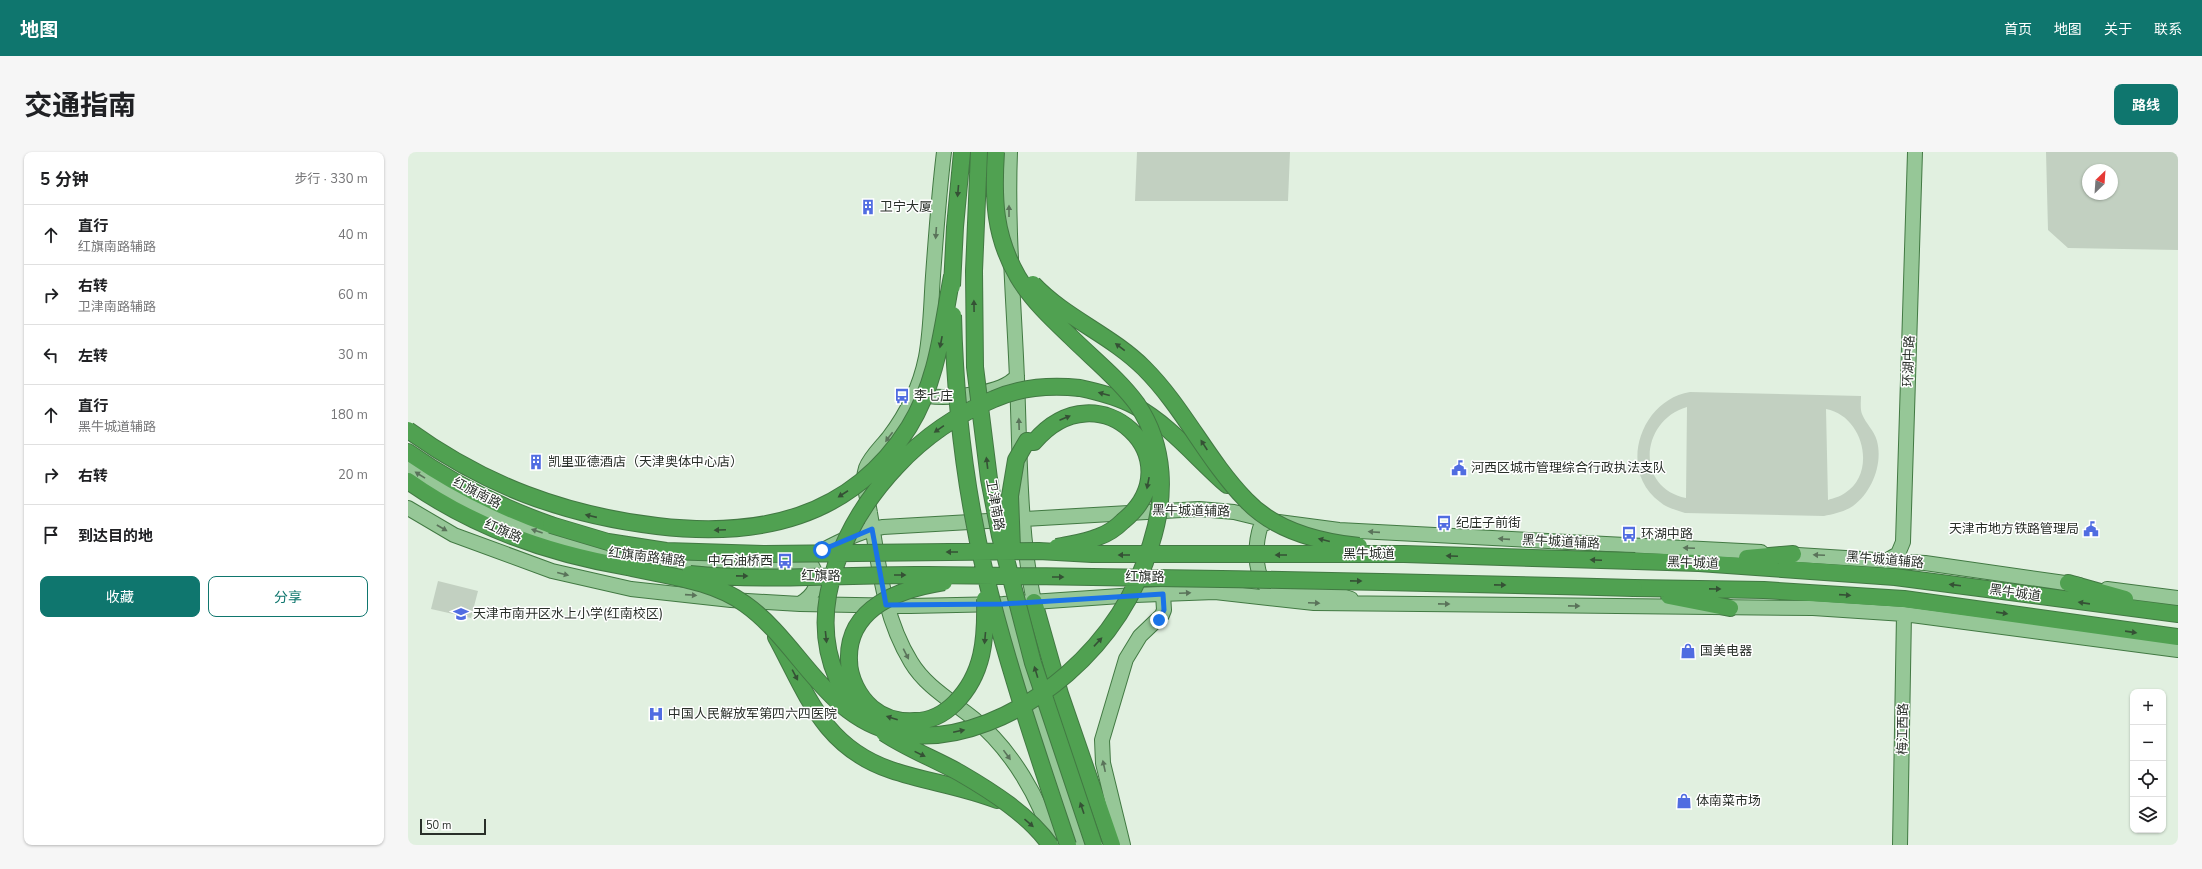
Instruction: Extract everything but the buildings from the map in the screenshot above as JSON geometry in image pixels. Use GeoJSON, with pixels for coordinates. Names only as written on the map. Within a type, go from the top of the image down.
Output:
{"type":"FeatureCollection","features":[{"type":"Feature","properties":{"kind":"highway","name":"卫津南路"},"geometry":{"type":"LineString","coordinates":[[962,152],[952,276],[955,368],[981,574],[1068,845]]}},
{"type":"Feature","properties":{"kind":"highway","name":"卫津南路"},"geometry":{"type":"LineString","coordinates":[[979,152],[974,271],[975,367],[989,478],[1010,601],[1094,845]]}},
{"type":"Feature","properties":{"kind":"highway"},"geometry":{"type":"LineString","coordinates":[[628,567],[722,591],[749,607],[771,628],[826,690],[858,718],[894,732],[934,735],[962,731],[988,722],[1015,710],[1046,691],[1071,670],[1100,641],[1127,603],[1148,557],[1161,502],[1162,478],[1155,442],[1143,414],[1135,402],[1035,300],[1018,276],[1006,250],[999,228],[994,202],[996,152]]}},
{"type":"Feature","properties":{"kind":"highway"},"geometry":{"type":"LineString","coordinates":[[1006,250],[1028,278],[1046,296],[1106,337],[1144,367],[1176,404],[1244,506]]}},
{"type":"Feature","properties":{"kind":"highway"},"geometry":{"type":"LineString","coordinates":[[408,430],[448,456],[508,487],[550,504],[590,516],[634,524],[698,530],[742,529],[784,521],[813,510],[849,490],[880,464],[899,441],[923,401],[934,371],[952,276]]}},
{"type":"Feature","properties":{"kind":"highway"},"geometry":{"type":"LineString","coordinates":[[1050,845],[1029,822],[1006,804],[959,772],[914,751],[870,723],[852,704],[843,691],[830,660],[825,622],[833,574],[841,552],[859,518],[886,479],[905,458],[926,439],[949,422],[974,408],[1015,392],[1058,386],[1096,392],[1135,406],[1173,433],[1216,475],[1244,506],[1309,536],[1335,543],[1404,554]]}},
{"type":"Feature","properties":{"kind":"highway"},"geometry":{"type":"LineString","coordinates":[[1010,601],[1009,509],[1016,460],[1023,446],[1027,441],[1034,442],[1050,425],[1071,415],[1096,413],[1120,422],[1136,435],[1146,453],[1149,476],[1142,499],[1131,515],[1116,528],[1098,537],[1039,551]]}},
{"type":"Feature","properties":{"kind":"highway","name":"红旗南路"},"geometry":{"type":"LineString","coordinates":[[410,456],[492,501],[551,525]]}},
{"type":"Feature","properties":{"kind":"highway","name":"红旗路"},"geometry":{"type":"LineString","coordinates":[[408,481],[464,514],[504,532],[546,548],[591,561],[628,567],[703,575],[981,574],[1205,578]]}},
{"type":"Feature","properties":{"kind":"highway","name":"红旗路"},"geometry":{"type":"LineString","coordinates":[[551,525],[608,542],[673,552],[765,554],[1039,551],[1092,554],[1205,555]]}},
{"type":"Feature","properties":{"kind":"highway","name":"黑牛城道"},"geometry":{"type":"LineString","coordinates":[[1205,555],[1404,554],[1635,562],[1699,562],[1895,577],[2121,608],[2178,614]]}},
{"type":"Feature","properties":{"kind":"highway"},"geometry":{"type":"LineString","coordinates":[[1699,562],[1793,554]]}},
{"type":"Feature","properties":{"kind":"highway"},"geometry":{"type":"LineString","coordinates":[[981,574],[985,629],[983,651],[977,672],[964,694],[946,712],[925,720],[896,719],[872,708],[858,691],[849,667],[849,646],[856,627],[862,617],[879,603],[898,593],[922,586],[981,574]]}},
{"type":"Feature","properties":{"kind":"highway","name":"黑牛城道"},"geometry":{"type":"LineString","coordinates":[[1205,578],[1764,590],[1904,599],[2178,637]]}},
{"type":"Feature","properties":{"kind":"highway"},"geometry":{"type":"LineString","coordinates":[[2068,583],[2110,596],[2178,608]]}},
{"type":"Feature","properties":{"kind":"highway"},"geometry":{"type":"LineString","coordinates":[[1634,588],[1730,608]]}},
{"type":"Feature","properties":{"kind":"highway"},"geometry":{"type":"LineString","coordinates":[[1034,602],[1044,642],[1112,845]]}},
{"type":"Feature","properties":{"kind":"highway"},"geometry":{"type":"LineString","coordinates":[[771,628],[816,712],[834,736],[849,749],[868,761],[892,771],[960,787],[1006,804]]}},
{"type":"Feature","properties":{"kind":"main road"},"geometry":{"type":"LineString","coordinates":[[857,475],[867,465],[901,420],[913,400],[920,382],[931,323],[944,152]]}},
{"type":"Feature","properties":{"kind":"main road"},"geometry":{"type":"LineString","coordinates":[[1010,152],[1009,227],[1017,376],[1022,519],[1026,562],[1034,602]]}},
{"type":"Feature","properties":{"kind":"main road","name":"环湖中路"},"geometry":{"type":"LineString","coordinates":[[1886,561],[1898,554],[1903,542],[1915,152]]}},
{"type":"Feature","properties":{"kind":"main road","name":"环湖中路"},"geometry":{"type":"LineString","coordinates":[[1921,152],[1910,544],[1912,550],[1925,563]]}},
{"type":"Feature","properties":{"kind":"main road"},"geometry":{"type":"LineString","coordinates":[[920,382],[922,392],[928,396],[945,397],[1000,388],[1012,383],[1017,376]]}},
{"type":"Feature","properties":{"kind":"main road","name":"红旗南路辅路"},"geometry":{"type":"LineString","coordinates":[[410,456],[475,505],[530,528],[610,554],[656,561],[736,564],[800,563],[846,539],[872,529]]}},
{"type":"Feature","properties":{"kind":"main road"},"geometry":{"type":"LineString","coordinates":[[867,465],[864,484],[888,612],[908,656],[918,672],[937,691],[975,720],[1005,752],[1026,782],[1053,845]]}},
{"type":"Feature","properties":{"kind":"main road"},"geometry":{"type":"LineString","coordinates":[[1227,593],[1250,586],[1250,534],[1244,506]]}},
{"type":"Feature","properties":{"kind":"main road","name":"黑牛城道辅路"},"geometry":{"type":"LineString","coordinates":[[872,529],[1167,509],[1199,509],[1244,506],[1271,521],[1339,530],[1793,554],[1925,563],[2178,598]]}},
{"type":"Feature","properties":{"kind":"main road"},"geometry":{"type":"LineString","coordinates":[[408,508],[454,535],[511,558],[552,571],[602,584],[652,592],[800,604],[818,604],[833,610],[888,612],[923,605],[1010,601],[1034,602],[1163,594],[1227,593],[1314,603],[1813,608],[1904,614],[2178,650]]}},
{"type":"Feature","properties":{"kind":"main road"},"geometry":{"type":"LineString","coordinates":[[1271,521],[1261,525],[1258,535],[1258,574],[1264,584],[1269,586],[1333,593],[1362,603]]}},
{"type":"Feature","properties":{"kind":"main road"},"geometry":{"type":"LineString","coordinates":[[652,592],[656,561]]}},
{"type":"Feature","properties":{"kind":"main road"},"geometry":{"type":"LineString","coordinates":[[800,563],[812,566],[815,572],[816,586],[813,595],[800,604]]}},
{"type":"Feature","properties":{"kind":"main road"},"geometry":{"type":"LineString","coordinates":[[1123,845],[1103,763],[1102,740],[1126,659],[1140,636],[1162,615],[1164,610],[1163,594]]}},
{"type":"Feature","properties":{"kind":"main road"},"geometry":{"type":"LineString","coordinates":[[1010,601],[1025,683],[1078,845]]}},
{"type":"Feature","properties":{"kind":"main road","name":"梅江西路"},"geometry":{"type":"LineString","coordinates":[[1900,845],[1904,614]]}},
{"type":"Feature","properties":{"kind":"green space"},"geometry":{"type":"Polygon","coordinates":[[[1137,152],[1290,152],[1288,201],[1135,201],[1137,152]]]}},
{"type":"Feature","properties":{"kind":"green space"},"geometry":{"type":"Polygon","coordinates":[[[2046,152],[2178,152],[2178,250],[2068,248],[2048,230],[2046,152]]]}},
{"type":"Feature","properties":{"kind":"green space"},"geometry":{"type":"Polygon","coordinates":[[[1690,392],[1861,396],[1862,414],[1877,441],[1877,468],[1871,485],[1860,500],[1850,508],[1835,514],[1824,516],[1685,513],[1672,509],[1660,502],[1647,489],[1640,473],[1637,456],[1640,438],[1647,422],[1658,408],[1673,398],[1690,392]],[[1687,407],[1672,414],[1660,425],[1653,439],[1650,453],[1651,468],[1658,481],[1669,491],[1686,498],[1687,407]],[[1826,409],[1828,500],[1843,494],[1855,484],[1861,472],[1863,459],[1862,446],[1857,433],[1850,422],[1839,414],[1826,409]]]}},
{"type":"Feature","properties":{"kind":"green space"},"geometry":{"type":"Polygon","coordinates":[[[438,581],[478,591],[471,618],[431,609],[438,581]]]}},
{"type":"Feature","properties":{"kind":"place","name":"卫宁大厦"},"geometry":{"type":"Point","coordinates":[868,207]}},
{"type":"Feature","properties":{"kind":"place","name":"李七庄"},"geometry":{"type":"Point","coordinates":[902,396]}},
{"type":"Feature","properties":{"kind":"place","name":"凯里亚德酒店（天津奥体中心店）"},"geometry":{"type":"Point","coordinates":[536,462]}},
{"type":"Feature","properties":{"kind":"place","name":"河西区城市管理综合行政执法支队"},"geometry":{"type":"Point","coordinates":[1459,468]}},
{"type":"Feature","properties":{"kind":"place","name":"纪庄子前街"},"geometry":{"type":"Point","coordinates":[1444,523]}},
{"type":"Feature","properties":{"kind":"place","name":"天津市地方铁路管理局"},"geometry":{"type":"Point","coordinates":[2091,529]}},
{"type":"Feature","properties":{"kind":"place","name":"环湖中路"},"geometry":{"type":"Point","coordinates":[1629,534]}},
{"type":"Feature","properties":{"kind":"place","name":"中石油桥西"},"geometry":{"type":"Point","coordinates":[785,561]}},
{"type":"Feature","properties":{"kind":"place","name":"天津市南开区水上小学(红南校区)"},"geometry":{"type":"Point","coordinates":[461,614]}},
{"type":"Feature","properties":{"kind":"place","name":"国美电器"},"geometry":{"type":"Point","coordinates":[1688,651]}},
{"type":"Feature","properties":{"kind":"place","name":"中国人民解放军第四六四医院"},"geometry":{"type":"Point","coordinates":[656,714]}},
{"type":"Feature","properties":{"kind":"place","name":"体南菜市场"},"geometry":{"type":"Point","coordinates":[1684,801]}},
{"type":"Feature","properties":{"kind":"route"},"geometry":{"type":"LineString","coordinates":[[822,550],[872,529],[886,605],[910,606],[943,604],[1003,604],[1163,594],[1164,610],[1159,620]]}}]}
